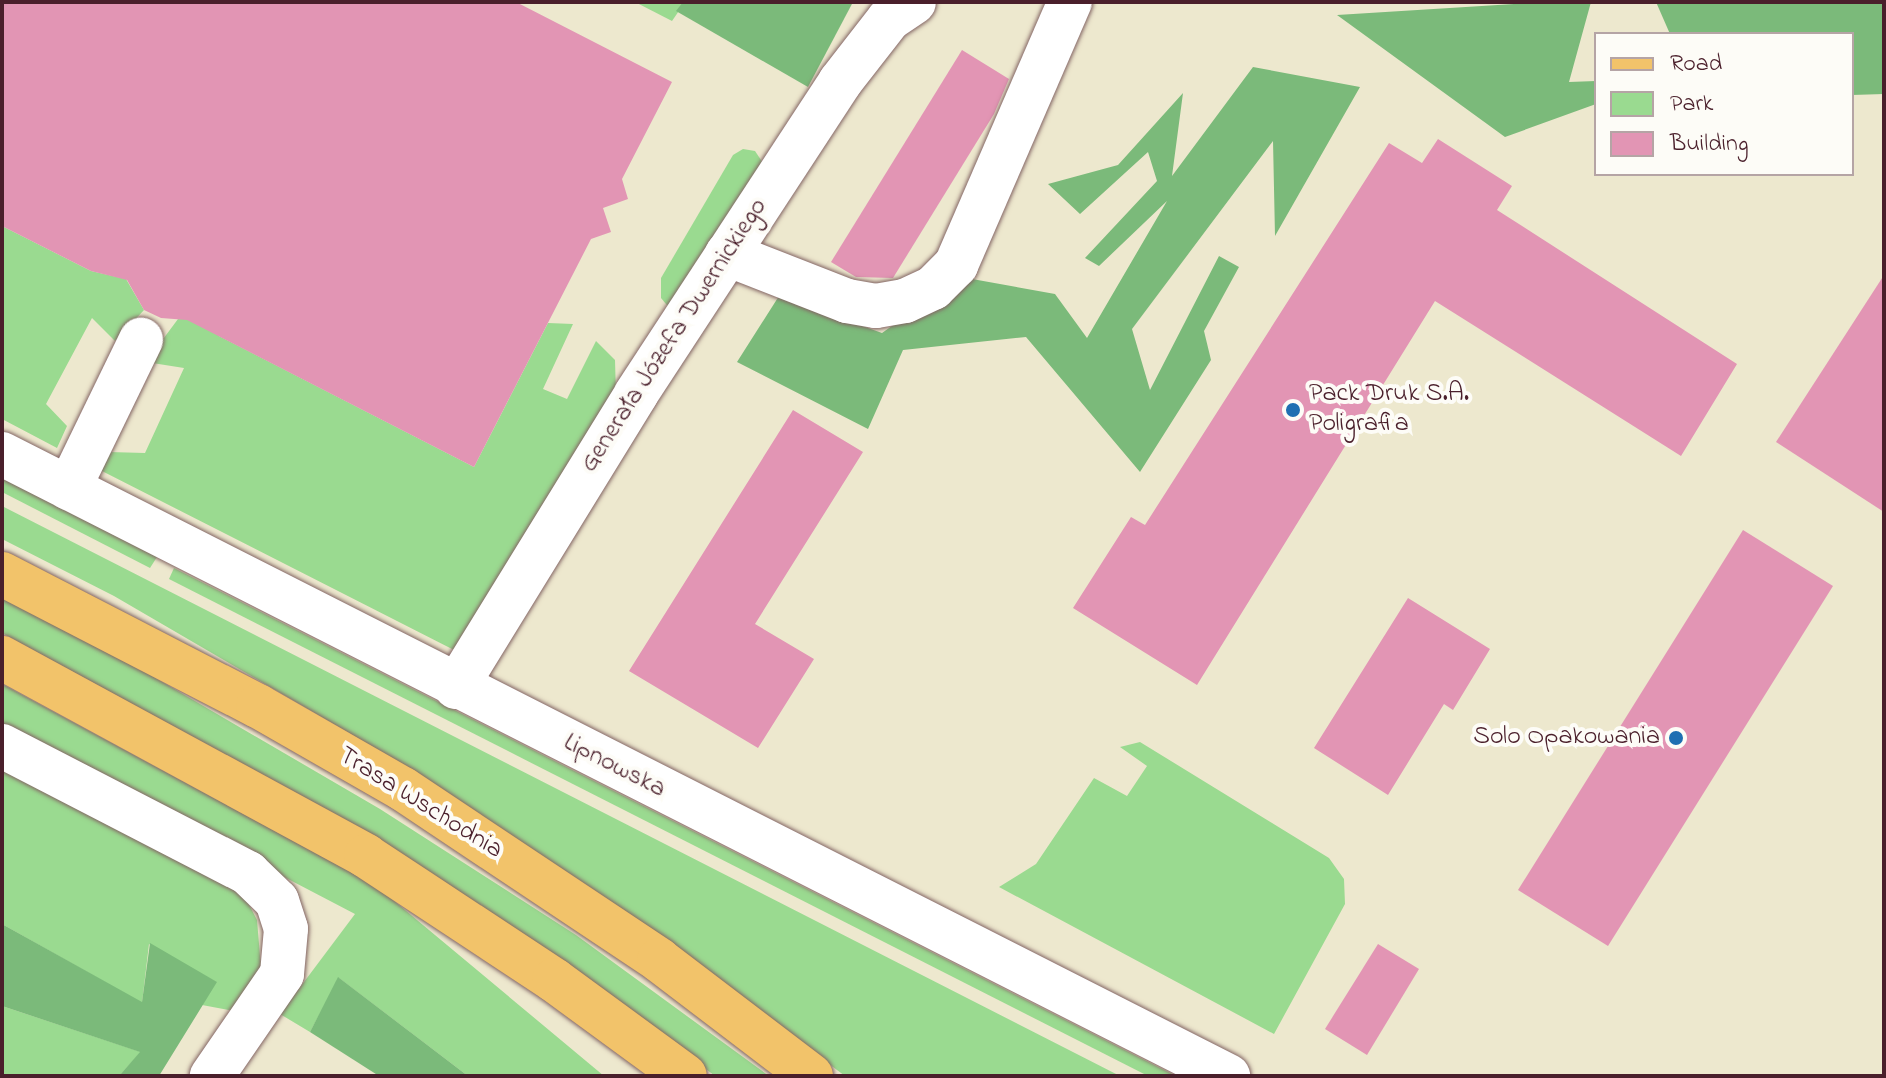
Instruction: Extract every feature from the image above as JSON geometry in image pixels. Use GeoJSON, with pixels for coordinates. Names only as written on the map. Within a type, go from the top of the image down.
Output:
{"type":"FeatureCollection","features":[{"type":"Feature","properties":{"kind":"main road","name":"Trasa Wschodnia"},"geometry":{"type":"LineString","coordinates":[[2,574],[258,706],[403,789],[659,960],[811,1076]]}},
{"type":"Feature","properties":{"kind":"main road"},"geometry":{"type":"LineString","coordinates":[[2,658],[366,856],[554,980],[685,1076]]}},
{"type":"Feature","properties":{"kind":"street","name":"Generała Józefa Dwernickiego"},"geometry":{"type":"LineString","coordinates":[[456,687],[727,254],[840,82],[889,19],[914,2]]}},
{"type":"Feature","properties":{"kind":"street"},"geometry":{"type":"LineString","coordinates":[[727,254],[862,303],[905,301],[933,288],[956,265],[1070,2]]}},
{"type":"Feature","properties":{"kind":"street"},"geometry":{"type":"LineString","coordinates":[[69,488],[141,340]]}},
{"type":"Feature","properties":{"kind":"street","name":"Lipnowska"},"geometry":{"type":"LineString","coordinates":[[2,454],[1228,1076]]}},
{"type":"Feature","properties":{"kind":"street"},"geometry":{"type":"LineString","coordinates":[[2,746],[248,873],[277,901],[286,929],[282,974],[212,1076]]}},
{"type":"Feature","properties":{"kind":"green space"},"geometry":{"type":"Polygon","coordinates":[[[635,2],[685,2],[672,21],[635,2]]]}},
{"type":"Feature","properties":{"kind":"green space"},"geometry":{"type":"Polygon","coordinates":[[[683,2],[853,2],[808,87],[676,11],[683,2]]]}},
{"type":"Feature","properties":{"kind":"green space"},"geometry":{"type":"Polygon","coordinates":[[[1591,2],[1569,82],[1594,81],[1594,105],[1505,137],[1337,15],[1591,2]]]}},
{"type":"Feature","properties":{"kind":"green space"},"geometry":{"type":"Polygon","coordinates":[[[1656,2],[1884,2],[1884,94],[1854,95],[1854,32],[1669,32],[1656,2]]]}},
{"type":"Feature","properties":{"kind":"green space"},"geometry":{"type":"Polygon","coordinates":[[[1253,67],[1360,87],[1275,236],[1273,141],[1132,329],[1150,390],[1219,256],[1239,267],[1204,331],[1211,360],[1140,472],[1026,337],[903,350],[868,429],[737,362],[779,296],[882,333],[961,277],[1055,294],[1087,338],[1167,201],[1099,266],[1085,258],[1157,181],[1148,152],[1080,214],[1048,184],[1118,165],[1183,93],[1172,176],[1253,67]]]}},
{"type":"Feature","properties":{"kind":"green space"},"geometry":{"type":"Polygon","coordinates":[[[743,149],[755,151],[763,163],[671,310],[661,298],[661,278],[733,155],[743,149]]]}},
{"type":"Feature","properties":{"kind":"green space"},"geometry":{"type":"Polygon","coordinates":[[[2,226],[91,271],[126,279],[144,310],[115,341],[92,318],[46,404],[67,426],[57,448],[2,419],[2,226]]]}},
{"type":"Feature","properties":{"kind":"green space"},"geometry":{"type":"Polygon","coordinates":[[[195,314],[219,336],[474,467],[548,323],[573,324],[543,389],[567,399],[596,341],[615,360],[616,395],[454,650],[100,470],[109,452],[145,453],[184,368],[146,362],[178,319],[195,314]]]}},
{"type":"Feature","properties":{"kind":"green space"},"geometry":{"type":"Polygon","coordinates":[[[2,477],[157,557],[150,568],[2,492],[2,477]]]}},
{"type":"Feature","properties":{"kind":"green space"},"geometry":{"type":"Polygon","coordinates":[[[2,506],[1120,1076],[845,1076],[625,911],[349,733],[114,596],[2,539],[2,506]]]}},
{"type":"Feature","properties":{"kind":"green space"},"geometry":{"type":"Polygon","coordinates":[[[174,568],[1176,1076],[1148,1076],[169,579],[174,568]]]}},
{"type":"Feature","properties":{"kind":"green space"},"geometry":{"type":"Polygon","coordinates":[[[2,597],[123,659],[380,809],[576,935],[769,1076],[715,1076],[567,963],[369,834],[2,633],[2,597]]]}},
{"type":"Feature","properties":{"kind":"green space"},"geometry":{"type":"Polygon","coordinates":[[[2,684],[375,885],[604,1076],[468,1076],[339,978],[310,1032],[280,1014],[355,914],[2,730],[2,684]]]}},
{"type":"Feature","properties":{"kind":"green space"},"geometry":{"type":"Polygon","coordinates":[[[1140,742],[1329,858],[1344,879],[1345,904],[1274,1034],[999,887],[1036,864],[1094,778],[1127,796],[1147,766],[1120,747],[1140,742]]]}},
{"type":"Feature","properties":{"kind":"green space"},"geometry":{"type":"Polygon","coordinates":[[[2,767],[232,887],[246,899],[257,920],[261,968],[234,1011],[202,1005],[216,982],[149,944],[142,1003],[2,924],[2,767]]]}},
{"type":"Feature","properties":{"kind":"green space"},"geometry":{"type":"Polygon","coordinates":[[[2,924],[142,1002],[150,943],[217,982],[159,1076],[119,1076],[140,1052],[2,1006],[2,924]]]}},
{"type":"Feature","properties":{"kind":"green space"},"geometry":{"type":"Polygon","coordinates":[[[338,977],[468,1076],[379,1076],[310,1032],[338,977]]]}},
{"type":"Feature","properties":{"kind":"green space"},"geometry":{"type":"Polygon","coordinates":[[[2,1006],[141,1052],[119,1076],[2,1076],[2,1006]]]}},
{"type":"Feature","properties":{"kind":"building"},"geometry":{"type":"Polygon","coordinates":[[[2,2],[516,2],[672,82],[622,179],[628,199],[603,208],[611,232],[591,239],[474,467],[187,320],[161,318],[144,310],[127,280],[91,271],[2,226],[2,2]]]}},
{"type":"Feature","properties":{"kind":"building"},"geometry":{"type":"Polygon","coordinates":[[[962,50],[1009,79],[994,114],[893,278],[856,277],[831,262],[962,50]]]}},
{"type":"Feature","properties":{"kind":"building","name":"Pack Druk S.A. Poligrafia"},"geometry":{"type":"Polygon","coordinates":[[[1438,139],[1512,186],[1497,210],[1737,364],[1681,456],[1435,301],[1197,685],[1073,608],[1131,517],[1145,525],[1389,143],[1422,163],[1438,139]]]}},
{"type":"Feature","properties":{"kind":"building"},"geometry":{"type":"Polygon","coordinates":[[[1884,275],[1884,512],[1776,442],[1884,275]]]}},
{"type":"Feature","properties":{"kind":"building"},"geometry":{"type":"Polygon","coordinates":[[[793,410],[863,452],[755,624],[814,659],[758,748],[629,671],[793,410]]]}},
{"type":"Feature","properties":{"kind":"building","name":"Solo Opakowania"},"geometry":{"type":"Polygon","coordinates":[[[1743,530],[1833,586],[1608,946],[1518,890],[1743,530]]]}},
{"type":"Feature","properties":{"kind":"building"},"geometry":{"type":"Polygon","coordinates":[[[1408,598],[1490,649],[1453,710],[1444,704],[1388,795],[1314,748],[1408,598]]]}},
{"type":"Feature","properties":{"kind":"building"},"geometry":{"type":"Polygon","coordinates":[[[1378,944],[1419,969],[1367,1055],[1325,1029],[1378,944]]]}},
{"type":"Feature","properties":{"kind":"place","name":"Pack Druk S.A. Poligrafia"},"geometry":{"type":"Point","coordinates":[1293,410]}},
{"type":"Feature","properties":{"kind":"place","name":"Solo Opakowania"},"geometry":{"type":"Point","coordinates":[1676,738]}}]}
